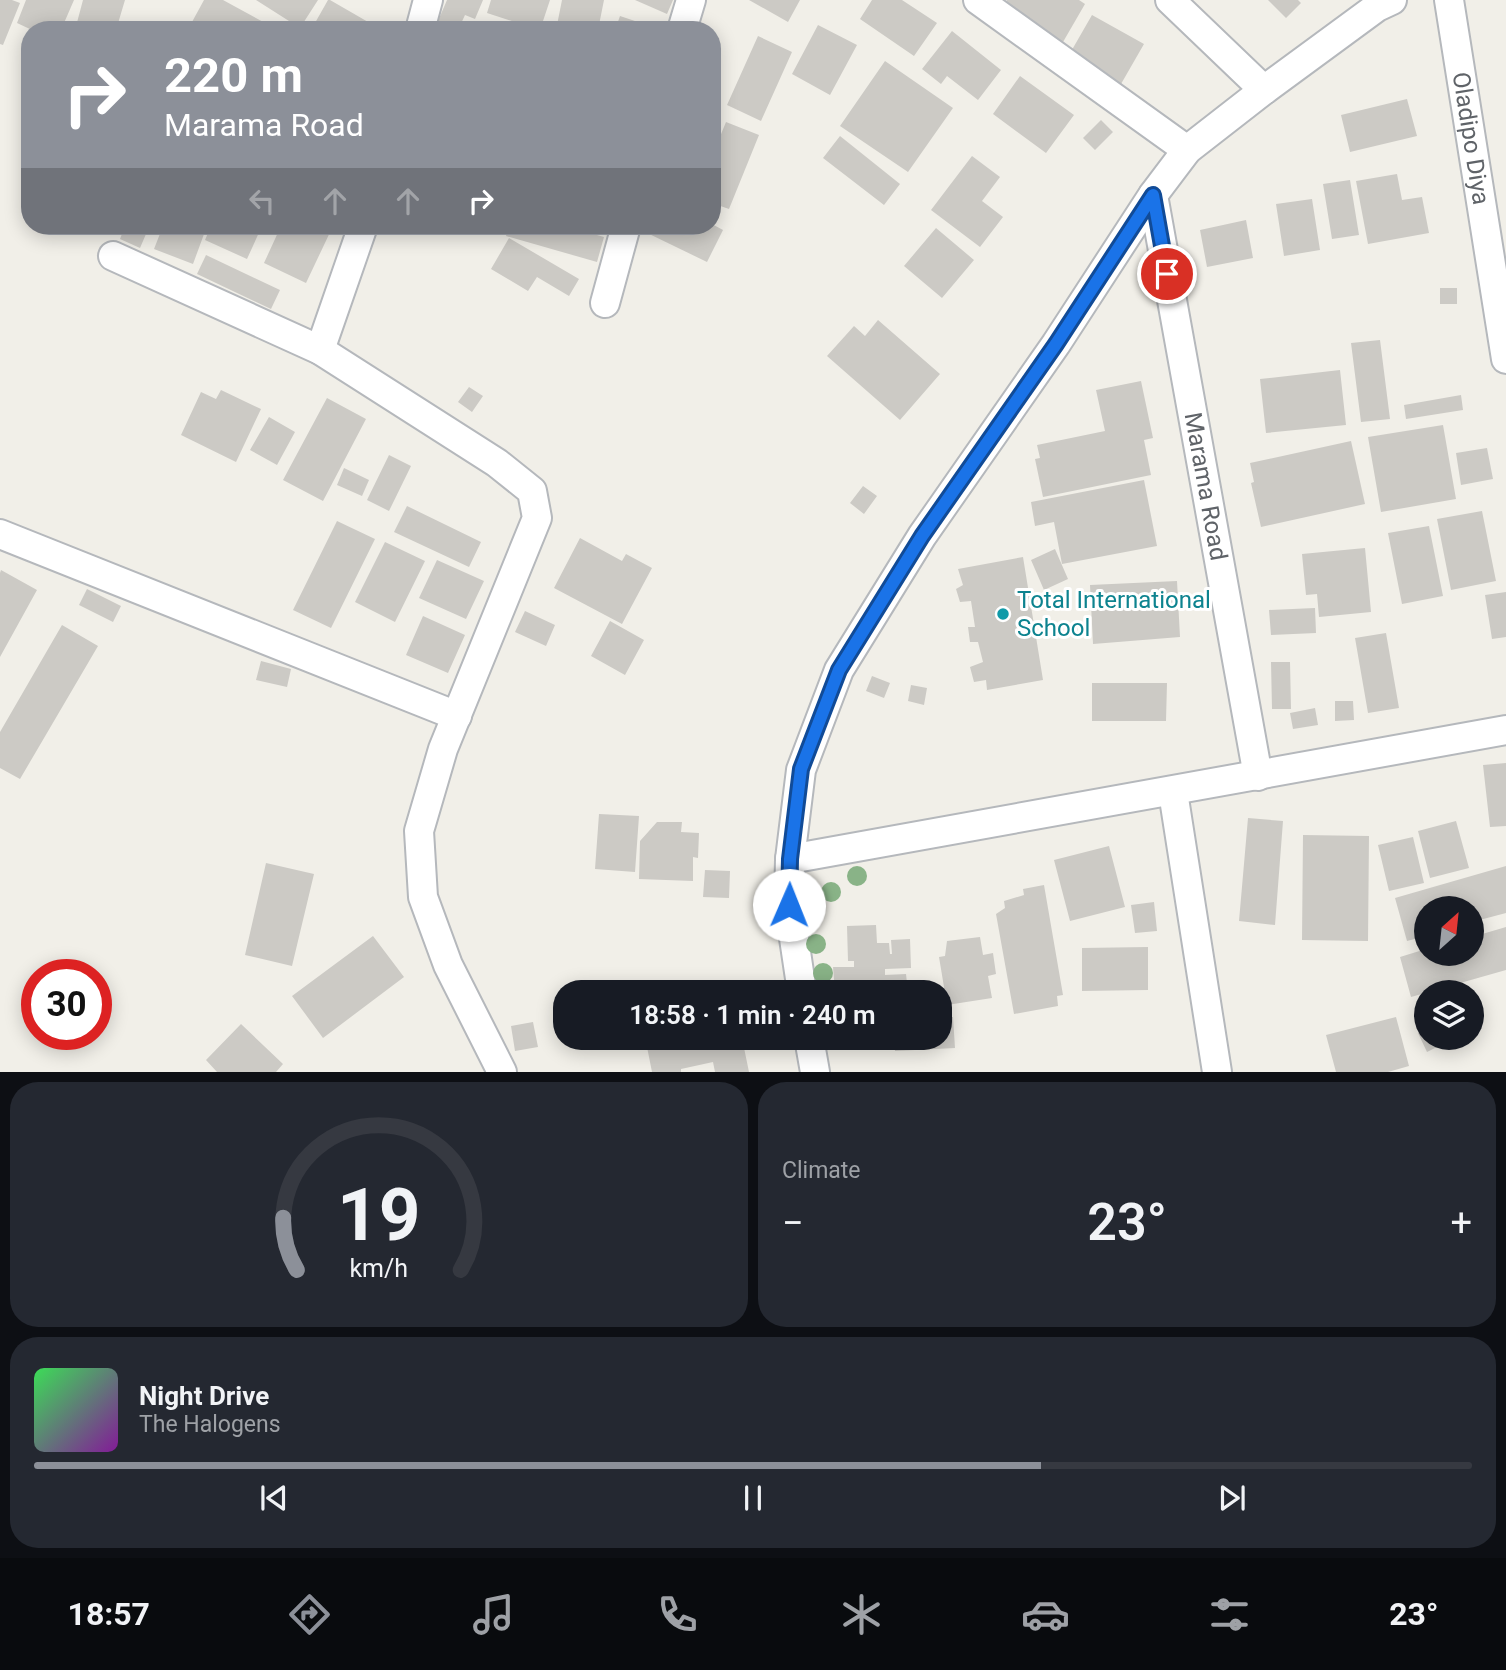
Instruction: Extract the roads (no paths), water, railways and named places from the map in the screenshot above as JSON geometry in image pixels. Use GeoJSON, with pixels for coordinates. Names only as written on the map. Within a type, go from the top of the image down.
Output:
{"type":"FeatureCollection","features":[{"type":"Feature","properties":{"kind":"street"},"geometry":{"type":"LineString","coordinates":[[422,21],[428,0]]}},
{"type":"Feature","properties":{"kind":"street"},"geometry":{"type":"LineString","coordinates":[[685,21],[691,0]]}},
{"type":"Feature","properties":{"kind":"street"},"geometry":{"type":"LineString","coordinates":[[978,0],[1187,150]]}},
{"type":"Feature","properties":{"kind":"street"},"geometry":{"type":"LineString","coordinates":[[1170,0],[1264,90]]}},
{"type":"Feature","properties":{"kind":"street"},"geometry":{"type":"LineString","coordinates":[[801,980],[789,905],[790,859],[801,769],[839,670],[922,536],[1056,344],[1153,195],[1187,150],[1377,7],[1392,0]]}},
{"type":"Feature","properties":{"kind":"street","name":"Oladipo Diya"},"geometry":{"type":"LineString","coordinates":[[1449,0],[1503,316],[1506,359]]}},
{"type":"Feature","properties":{"kind":"street","name":"Marama Road"},"geometry":{"type":"LineString","coordinates":[[1153,195],[1258,776]]}},
{"type":"Feature","properties":{"kind":"street"},"geometry":{"type":"LineString","coordinates":[[320,350],[360,235]]}},
{"type":"Feature","properties":{"kind":"street"},"geometry":{"type":"LineString","coordinates":[[605,303],[624,235]]}},
{"type":"Feature","properties":{"kind":"street"},"geometry":{"type":"LineString","coordinates":[[113,256],[320,350],[497,463],[532,491],[537,518],[443,749],[419,831],[423,897],[448,965],[502,1072]]}},
{"type":"Feature","properties":{"kind":"street"},"geometry":{"type":"LineString","coordinates":[[0,534],[457,716]]}},
{"type":"Feature","properties":{"kind":"street"},"geometry":{"type":"LineString","coordinates":[[790,859],[1506,730]]}},
{"type":"Feature","properties":{"kind":"street"},"geometry":{"type":"LineString","coordinates":[[1173,792],[1217,1072]]}},
{"type":"Feature","properties":{"kind":"street"},"geometry":{"type":"LineString","coordinates":[[811,1050],[814,1071]]}},
{"type":"Feature","properties":{"kind":"place","name":"Total International School"},"geometry":{"type":"Point","coordinates":[1003,614]}}]}
